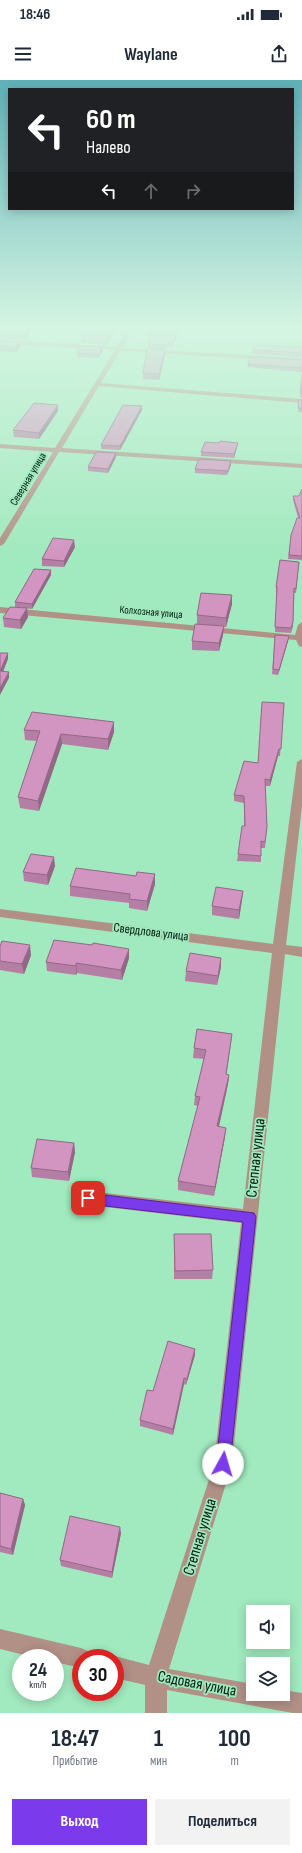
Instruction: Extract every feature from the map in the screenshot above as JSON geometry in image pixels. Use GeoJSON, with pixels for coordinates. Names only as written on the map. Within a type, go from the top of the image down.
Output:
{"type":"FeatureCollection","features":[{"type":"Feature","properties":{"kind":"street","name":"Северная улица"},"geometry":{"type":"LineString","coordinates":[[0,544],[85,404]]}},
{"type":"Feature","properties":{"kind":"street"},"geometry":{"type":"LineString","coordinates":[[0,446],[302,466]]}},
{"type":"Feature","properties":{"kind":"street","name":"Колхозная улица"},"geometry":{"type":"LineString","coordinates":[[0,610],[301,641]]}},
{"type":"Feature","properties":{"kind":"street"},"geometry":{"type":"LineString","coordinates":[[301,641],[302,625]]}},
{"type":"Feature","properties":{"kind":"street","name":"Степная улица"},"geometry":{"type":"LineString","coordinates":[[156,1713],[156,1677],[223,1464],[279,949],[302,762]]}},
{"type":"Feature","properties":{"kind":"street","name":"Свердлова улица"},"geometry":{"type":"LineString","coordinates":[[0,913],[302,952]]}},
{"type":"Feature","properties":{"kind":"street"},"geometry":{"type":"LineString","coordinates":[[88,1198],[250,1217]]}},
{"type":"Feature","properties":{"kind":"street"},"geometry":{"type":"LineString","coordinates":[[0,1639],[72,1656]]}},
{"type":"Feature","properties":{"kind":"street","name":"Садовая улица"},"geometry":{"type":"LineString","coordinates":[[124,1669],[156,1677],[302,1704]]}},
{"type":"Feature","properties":{"kind":"building"},"geometry":{"type":"Polygon","coordinates":[[[33,404],[58,405],[39,433],[13,430],[33,404]]]}},
{"type":"Feature","properties":{"kind":"building"},"geometry":{"type":"Polygon","coordinates":[[[298,404],[302,404],[302,408],[298,408],[298,404]]]}},
{"type":"Feature","properties":{"kind":"building"},"geometry":{"type":"Polygon","coordinates":[[[123,405],[142,406],[120,446],[101,445],[123,405]]]}},
{"type":"Feature","properties":{"kind":"building"},"geometry":{"type":"Polygon","coordinates":[[[220,441],[238,443],[234,454],[201,452],[205,442],[219,443],[220,441]]]}},
{"type":"Feature","properties":{"kind":"building"},"geometry":{"type":"Polygon","coordinates":[[[96,452],[116,453],[108,469],[88,467],[96,452]]]}},
{"type":"Feature","properties":{"kind":"building"},"geometry":{"type":"Polygon","coordinates":[[[199,459],[231,461],[228,471],[195,469],[199,459]]]}},
{"type":"Feature","properties":{"kind":"building"},"geometry":{"type":"Polygon","coordinates":[[[302,489],[302,556],[289,555],[291,535],[297,518],[300,518],[293,496],[299,496],[302,489]]]}},
{"type":"Feature","properties":{"kind":"building"},"geometry":{"type":"Polygon","coordinates":[[[53,538],[74,540],[64,561],[42,559],[53,538]]]}},
{"type":"Feature","properties":{"kind":"building"},"geometry":{"type":"Polygon","coordinates":[[[280,560],[299,562],[296,589],[294,588],[293,622],[291,628],[275,627],[276,587],[280,560]]]}},
{"type":"Feature","properties":{"kind":"building"},"geometry":{"type":"Polygon","coordinates":[[[34,569],[51,570],[32,604],[15,602],[34,569]]]}},
{"type":"Feature","properties":{"kind":"building"},"geometry":{"type":"Polygon","coordinates":[[[201,593],[232,595],[226,618],[197,615],[201,593]]]}},
{"type":"Feature","properties":{"kind":"building"},"geometry":{"type":"Polygon","coordinates":[[[10,607],[27,608],[20,620],[3,618],[10,607]]]}},
{"type":"Feature","properties":{"kind":"building"},"geometry":{"type":"Polygon","coordinates":[[[195,624],[224,626],[219,643],[192,641],[195,624]]]}},
{"type":"Feature","properties":{"kind":"building"},"geometry":{"type":"Polygon","coordinates":[[[275,635],[289,636],[279,670],[273,669],[275,635]]]}},
{"type":"Feature","properties":{"kind":"building"},"geometry":{"type":"Polygon","coordinates":[[[0,653],[8,653],[0,671],[0,653]]]}},
{"type":"Feature","properties":{"kind":"building"},"geometry":{"type":"Polygon","coordinates":[[[0,671],[9,672],[0,688],[0,671]]]}},
{"type":"Feature","properties":{"kind":"building"},"geometry":{"type":"Polygon","coordinates":[[[262,702],[284,703],[281,749],[279,749],[270,780],[265,779],[267,827],[265,842],[261,841],[261,856],[238,854],[242,826],[245,826],[244,796],[234,795],[244,761],[258,763],[262,702]]]}},
{"type":"Feature","properties":{"kind":"building"},"geometry":{"type":"Polygon","coordinates":[[[32,712],[114,722],[108,739],[61,734],[38,801],[18,797],[40,731],[24,730],[32,712]]]}},
{"type":"Feature","properties":{"kind":"building"},"geometry":{"type":"Polygon","coordinates":[[[31,854],[54,857],[47,875],[23,872],[31,854]]]}},
{"type":"Feature","properties":{"kind":"building"},"geometry":{"type":"Polygon","coordinates":[[[76,868],[136,876],[137,872],[155,874],[147,901],[129,899],[130,894],[70,886],[76,868]]]}},
{"type":"Feature","properties":{"kind":"building"},"geometry":{"type":"Polygon","coordinates":[[[216,887],[243,891],[239,910],[212,906],[216,887]]]}},
{"type":"Feature","properties":{"kind":"building"},"geometry":{"type":"Polygon","coordinates":[[[54,940],[92,945],[93,943],[129,949],[121,970],[76,963],[76,966],[46,962],[54,940]]]}},
{"type":"Feature","properties":{"kind":"building"},"geometry":{"type":"Polygon","coordinates":[[[2,941],[30,945],[22,964],[0,961],[0,946],[2,941]]]}},
{"type":"Feature","properties":{"kind":"building"},"geometry":{"type":"Polygon","coordinates":[[[190,953],[221,958],[218,976],[186,971],[190,953]]]}},
{"type":"Feature","properties":{"kind":"building"},"geometry":{"type":"Polygon","coordinates":[[[197,1029],[232,1034],[226,1074],[229,1075],[217,1126],[226,1128],[215,1187],[178,1181],[200,1097],[195,1096],[206,1050],[194,1048],[197,1029]]]}},
{"type":"Feature","properties":{"kind":"building"},"geometry":{"type":"Polygon","coordinates":[[[37,1139],[74,1143],[68,1172],[31,1168],[37,1139]]]}},
{"type":"Feature","properties":{"kind":"building"},"geometry":{"type":"Polygon","coordinates":[[[174,1234],[211,1234],[213,1270],[175,1271],[174,1234]]]}},
{"type":"Feature","properties":{"kind":"building"},"geometry":{"type":"Polygon","coordinates":[[[168,1341],[195,1349],[187,1379],[184,1378],[173,1429],[140,1420],[147,1390],[153,1391],[168,1341]]]}},
{"type":"Feature","properties":{"kind":"building"},"geometry":{"type":"Polygon","coordinates":[[[0,1493],[23,1499],[11,1549],[0,1546],[0,1493]]]}},
{"type":"Feature","properties":{"kind":"building"},"geometry":{"type":"Polygon","coordinates":[[[70,1516],[120,1527],[112,1572],[60,1560],[70,1516]]]}},
{"type":"Feature","properties":{"kind":"route"},"geometry":{"type":"LineString","coordinates":[[88,1198],[250,1217],[223,1464]]}}]}
